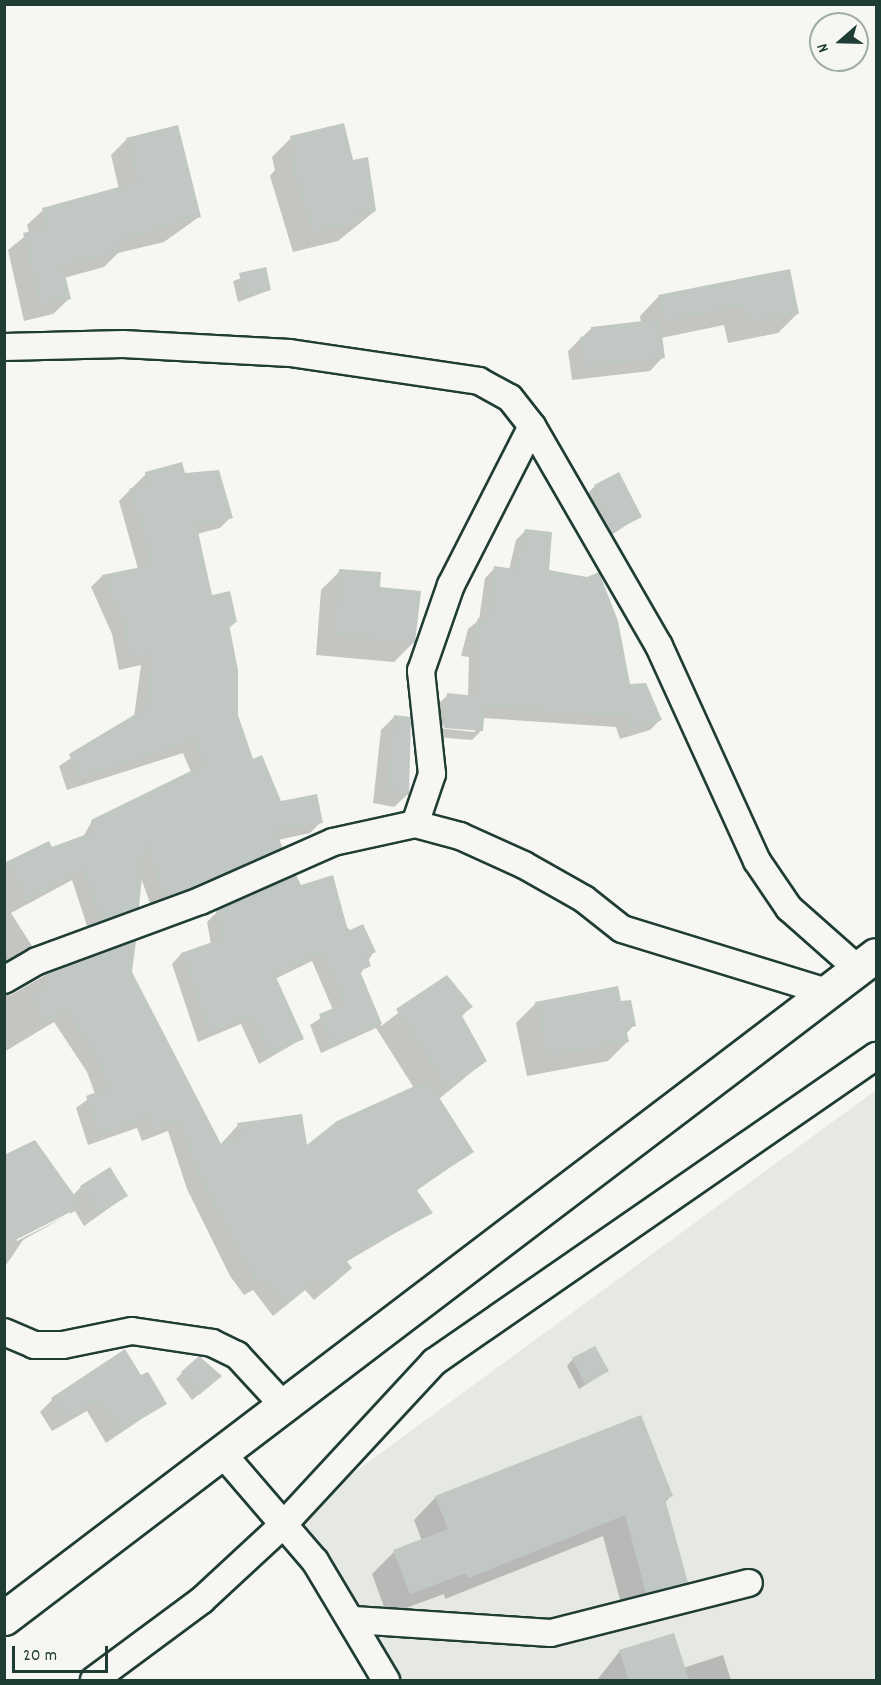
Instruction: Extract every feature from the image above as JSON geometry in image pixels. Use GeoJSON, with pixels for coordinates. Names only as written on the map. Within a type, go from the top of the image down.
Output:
{"type":"FeatureCollection","features":[{"type":"Feature","properties":{"kind":"main road"},"geometry":{"type":"LineString","coordinates":[[4,1618],[867,962]]}},
{"type":"Feature","properties":{"kind":"street"},"geometry":{"type":"LineString","coordinates":[[4,347],[123,344],[290,353],[468,379],[510,398],[532,426],[659,646],[757,861],[789,908],[867,962]]}},
{"type":"Feature","properties":{"kind":"street"},"geometry":{"type":"LineString","coordinates":[[415,824],[432,774],[421,671],[451,585],[532,426]]}},
{"type":"Feature","properties":{"kind":"street"},"geometry":{"type":"LineString","coordinates":[[4,981],[37,961],[200,901],[333,842],[415,824],[460,836],[524,865],[584,899],[622,929],[827,992]]}},
{"type":"Feature","properties":{"kind":"street"},"geometry":{"type":"LineString","coordinates":[[94,1680],[202,1600],[284,1524],[434,1362],[876,1056]]}},
{"type":"Feature","properties":{"kind":"street"},"geometry":{"type":"LineString","coordinates":[[4,1332],[34,1345],[63,1345],[132,1331],[212,1342],[237,1355],[284,1406]]}},
{"type":"Feature","properties":{"kind":"street"},"geometry":{"type":"LineString","coordinates":[[222,1453],[284,1524],[354,1620],[386,1680]]}},
{"type":"Feature","properties":{"kind":"street"},"geometry":{"type":"LineString","coordinates":[[354,1620],[551,1633],[749,1583]]}},
{"type":"Feature","properties":{"kind":"shaded area"},"geometry":{"type":"Polygon","coordinates":[[[876,1090],[876,1680],[375,1680],[284,1524],[876,1090]]]}},
{"type":"Feature","properties":{"kind":"building"},"geometry":{"type":"Polygon","coordinates":[[[344,123],[353,160],[368,157],[376,211],[358,216],[359,222],[312,234],[288,155],[295,153],[290,136],[344,123]]]}},
{"type":"Feature","properties":{"kind":"building"},"geometry":{"type":"Polygon","coordinates":[[[178,125],[201,217],[119,242],[122,252],[63,267],[71,299],[39,306],[23,233],[47,227],[42,208],[137,182],[126,138],[178,125]]]}},
{"type":"Feature","properties":{"kind":"building"},"geometry":{"type":"Polygon","coordinates":[[[266,267],[271,290],[244,297],[239,273],[266,267]]]}},
{"type":"Feature","properties":{"kind":"building"},"geometry":{"type":"Polygon","coordinates":[[[790,269],[799,314],[747,324],[743,307],[664,322],[658,295],[790,269]]]}},
{"type":"Feature","properties":{"kind":"building"},"geometry":{"type":"Polygon","coordinates":[[[660,319],[665,358],[584,368],[580,337],[591,335],[591,327],[660,319]]]}},
{"type":"Feature","properties":{"kind":"building"},"geometry":{"type":"Polygon","coordinates":[[[182,462],[185,473],[219,470],[233,518],[197,527],[212,595],[230,591],[237,622],[229,624],[238,670],[238,715],[253,759],[262,755],[281,801],[317,794],[323,823],[276,832],[283,848],[163,899],[145,845],[139,908],[100,922],[83,870],[27,901],[6,862],[49,841],[52,847],[95,831],[91,820],[203,765],[194,742],[78,780],[69,754],[144,709],[152,655],[130,659],[122,623],[102,575],[151,565],[129,489],[148,483],[145,472],[182,462]]]}},
{"type":"Feature","properties":{"kind":"building"},"geometry":{"type":"Polygon","coordinates":[[[619,472],[642,517],[612,532],[594,496],[599,494],[594,485],[619,472]]]}},
{"type":"Feature","properties":{"kind":"building"},"geometry":{"type":"Polygon","coordinates":[[[525,529],[552,532],[549,570],[587,577],[599,572],[618,621],[630,684],[646,683],[662,720],[630,730],[626,717],[485,708],[483,731],[444,728],[447,693],[478,696],[479,648],[471,646],[478,618],[487,620],[494,566],[516,569],[525,529]]]}},
{"type":"Feature","properties":{"kind":"building"},"geometry":{"type":"Polygon","coordinates":[[[339,569],[381,572],[380,587],[421,591],[415,643],[334,637],[339,569]]]}},
{"type":"Feature","properties":{"kind":"building"},"geometry":{"type":"Polygon","coordinates":[[[394,715],[411,717],[409,795],[386,790],[394,715]]]}},
{"type":"Feature","properties":{"kind":"building"},"geometry":{"type":"Polygon","coordinates":[[[296,875],[301,885],[333,875],[348,931],[363,924],[376,952],[367,956],[371,966],[360,971],[382,1024],[331,1045],[319,1014],[344,1004],[322,953],[275,975],[304,1039],[269,1055],[251,1016],[208,1034],[181,953],[221,939],[216,910],[296,875]]]}},
{"type":"Feature","properties":{"kind":"building"},"geometry":{"type":"Polygon","coordinates":[[[136,941],[132,972],[221,1144],[241,1135],[237,1123],[302,1114],[307,1145],[337,1121],[428,1080],[474,1152],[416,1189],[433,1213],[345,1259],[352,1268],[326,1290],[317,1280],[285,1306],[265,1280],[256,1284],[198,1177],[179,1121],[153,1131],[148,1118],[99,1135],[86,1096],[107,1088],[97,1061],[66,1012],[45,1024],[29,995],[48,984],[44,974],[136,941]]]}},
{"type":"Feature","properties":{"kind":"building"},"geometry":{"type":"Polygon","coordinates":[[[447,975],[473,1007],[461,1014],[487,1061],[446,1090],[396,1009],[447,975]]]}},
{"type":"Feature","properties":{"kind":"building"},"geometry":{"type":"Polygon","coordinates":[[[618,986],[621,1001],[631,1000],[636,1026],[626,1028],[629,1042],[546,1058],[535,1002],[618,986]]]}},
{"type":"Feature","properties":{"kind":"building"},"geometry":{"type":"Polygon","coordinates":[[[35,1140],[82,1206],[4,1246],[4,1155],[35,1140]]]}},
{"type":"Feature","properties":{"kind":"building"},"geometry":{"type":"Polygon","coordinates":[[[110,1167],[128,1196],[98,1214],[80,1186],[110,1167]]]}},
{"type":"Feature","properties":{"kind":"building"},"geometry":{"type":"Polygon","coordinates":[[[595,1346],[609,1371],[585,1384],[572,1358],[595,1346]]]}},
{"type":"Feature","properties":{"kind":"building"},"geometry":{"type":"Polygon","coordinates":[[[125,1349],[141,1375],[148,1372],[167,1404],[119,1432],[99,1400],[64,1420],[51,1398],[125,1349]]]}},
{"type":"Feature","properties":{"kind":"building"},"geometry":{"type":"Polygon","coordinates":[[[199,1356],[222,1376],[199,1395],[181,1372],[199,1356]]]}},
{"type":"Feature","properties":{"kind":"building"},"geometry":{"type":"Polygon","coordinates":[[[641,1415],[673,1496],[665,1499],[688,1583],[646,1593],[625,1515],[468,1578],[466,1573],[410,1594],[393,1550],[448,1529],[435,1496],[641,1415]]]}},
{"type":"Feature","properties":{"kind":"building"},"geometry":{"type":"Polygon","coordinates":[[[674,1633],[689,1680],[629,1680],[619,1650],[674,1633]]]}}]}
